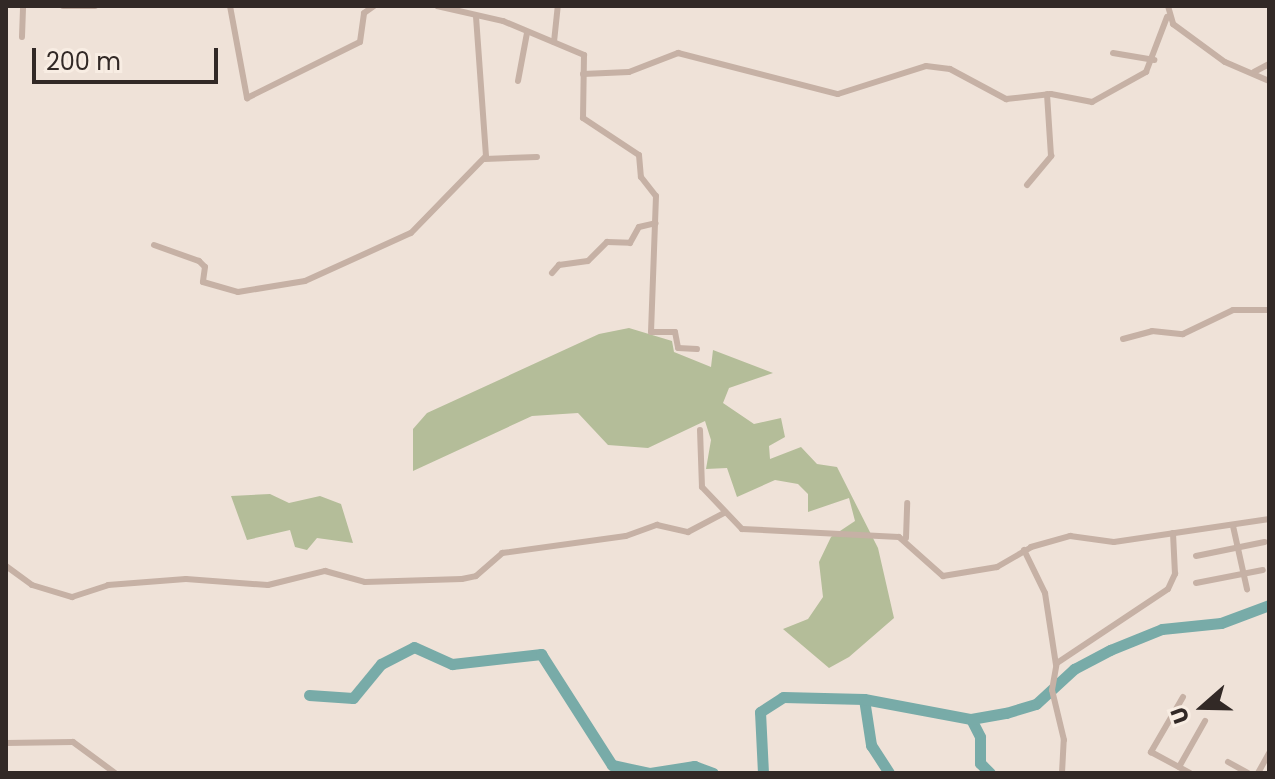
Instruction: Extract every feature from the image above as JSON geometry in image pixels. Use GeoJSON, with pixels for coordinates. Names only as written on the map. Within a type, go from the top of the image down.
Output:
{"type":"FeatureCollection","features":[{"type":"Feature","properties":{"kind":"street"},"geometry":{"type":"LineString","coordinates":[[22,37],[23,6]]}},
{"type":"Feature","properties":{"kind":"street"},"geometry":{"type":"LineString","coordinates":[[63,6],[95,6]]}},
{"type":"Feature","properties":{"kind":"street"},"geometry":{"type":"LineString","coordinates":[[230,6],[247,98],[360,42],[364,13],[374,6]]}},
{"type":"Feature","properties":{"kind":"street"},"geometry":{"type":"LineString","coordinates":[[437,6],[582,52],[583,118],[639,155],[641,177],[656,196],[651,332],[675,332],[678,348],[697,349]]}},
{"type":"Feature","properties":{"kind":"street"},"geometry":{"type":"LineString","coordinates":[[554,42],[558,6]]}},
{"type":"Feature","properties":{"kind":"street"},"geometry":{"type":"LineString","coordinates":[[583,74],[629,72],[678,53],[829,94],[926,66],[950,69],[1006,99],[1047,94],[1097,101],[1142,76],[1154,60],[1168,6]]}},
{"type":"Feature","properties":{"kind":"street"},"geometry":{"type":"LineString","coordinates":[[476,16],[485,159]]}},
{"type":"Feature","properties":{"kind":"street"},"geometry":{"type":"LineString","coordinates":[[1167,17],[1225,62],[1269,81]]}},
{"type":"Feature","properties":{"kind":"street"},"geometry":{"type":"LineString","coordinates":[[518,81],[527,33]]}},
{"type":"Feature","properties":{"kind":"street"},"geometry":{"type":"LineString","coordinates":[[1113,53],[1154,60]]}},
{"type":"Feature","properties":{"kind":"street"},"geometry":{"type":"LineString","coordinates":[[1254,72],[1269,64]]}},
{"type":"Feature","properties":{"kind":"street"},"geometry":{"type":"LineString","coordinates":[[1027,185],[1051,156],[1047,94]]}},
{"type":"Feature","properties":{"kind":"street"},"geometry":{"type":"LineString","coordinates":[[154,245],[199,261],[203,282],[221,289],[290,286],[411,233],[485,159],[537,157]]}},
{"type":"Feature","properties":{"kind":"street"},"geometry":{"type":"LineString","coordinates":[[552,273],[559,265],[588,261],[607,242],[630,243],[639,227],[656,223]]}},
{"type":"Feature","properties":{"kind":"street"},"geometry":{"type":"LineString","coordinates":[[1123,339],[1152,331],[1183,334],[1233,310],[1269,310]]}},
{"type":"Feature","properties":{"kind":"street"},"geometry":{"type":"LineString","coordinates":[[700,430],[705,459],[701,483],[724,513],[751,532],[906,538],[948,577],[974,566],[997,567],[1024,550],[1078,535],[1107,543],[1269,519]]}},
{"type":"Feature","properties":{"kind":"street"},"geometry":{"type":"LineString","coordinates":[[906,538],[907,503]]}},
{"type":"Feature","properties":{"kind":"street"},"geometry":{"type":"LineString","coordinates":[[6,566],[32,585],[79,597],[113,584],[193,579],[258,586],[325,571],[365,582],[471,578],[502,553],[626,536],[657,525],[688,532],[724,513]]}},
{"type":"Feature","properties":{"kind":"street"},"geometry":{"type":"LineString","coordinates":[[1233,526],[1247,589]]}},
{"type":"Feature","properties":{"kind":"street"},"geometry":{"type":"LineString","coordinates":[[906,529],[918,527]]}},
{"type":"Feature","properties":{"kind":"street"},"geometry":{"type":"LineString","coordinates":[[1056,666],[1168,589],[1175,574],[1173,533]]}},
{"type":"Feature","properties":{"kind":"street"},"geometry":{"type":"LineString","coordinates":[[1196,556],[1265,542]]}},
{"type":"Feature","properties":{"kind":"street"},"geometry":{"type":"LineString","coordinates":[[1024,550],[1045,593],[1056,666],[1052,690],[1064,740],[1062,773]]}},
{"type":"Feature","properties":{"kind":"street"},"geometry":{"type":"LineString","coordinates":[[1196,583],[1263,570]]}},
{"type":"Feature","properties":{"kind":"street"},"geometry":{"type":"LineString","coordinates":[[1183,697],[1151,752],[1190,773]]}},
{"type":"Feature","properties":{"kind":"street"},"geometry":{"type":"LineString","coordinates":[[1179,767],[1205,721]]}},
{"type":"Feature","properties":{"kind":"street"},"geometry":{"type":"LineString","coordinates":[[6,742],[73,742],[115,773]]}},
{"type":"Feature","properties":{"kind":"street"},"geometry":{"type":"LineString","coordinates":[[1258,773],[1269,753]]}},
{"type":"Feature","properties":{"kind":"street"},"geometry":{"type":"LineString","coordinates":[[1228,762],[1248,773]]}},
{"type":"Feature","properties":{"kind":"green space"},"geometry":{"type":"Polygon","coordinates":[[[629,328],[672,341],[674,352],[711,367],[713,350],[773,373],[729,388],[723,403],[754,424],[781,418],[785,437],[769,446],[770,459],[801,447],[817,464],[837,467],[878,548],[894,618],[849,657],[829,668],[783,629],[808,619],[823,597],[819,562],[831,537],[855,521],[849,498],[808,512],[808,494],[798,484],[775,480],[737,497],[727,468],[706,469],[711,440],[705,421],[648,448],[608,445],[578,413],[532,416],[413,471],[413,429],[427,413],[599,334],[629,328]]]}},
{"type":"Feature","properties":{"kind":"green space"},"geometry":{"type":"Polygon","coordinates":[[[270,494],[289,503],[320,496],[341,504],[353,543],[317,538],[307,550],[295,547],[290,530],[247,540],[231,496],[270,494]]]}},
{"type":"Feature","properties":{"kind":"waterway"},"geometry":{"type":"LineString","coordinates":[[763,773],[760,712],[783,697],[864,699],[971,719],[1006,713],[1036,704],[1074,669],[1110,650],[1162,629],[1221,623],[1269,605]]}},
{"type":"Feature","properties":{"kind":"waterway"},"geometry":{"type":"LineString","coordinates":[[309,695],[353,698],[381,664],[414,647],[452,664],[541,654],[612,765],[650,773],[694,766],[713,773]]}},
{"type":"Feature","properties":{"kind":"waterway"},"geometry":{"type":"LineString","coordinates":[[864,699],[871,745],[889,773]]}},
{"type":"Feature","properties":{"kind":"waterway"},"geometry":{"type":"LineString","coordinates":[[971,719],[980,737],[980,763],[990,773]]}}]}
